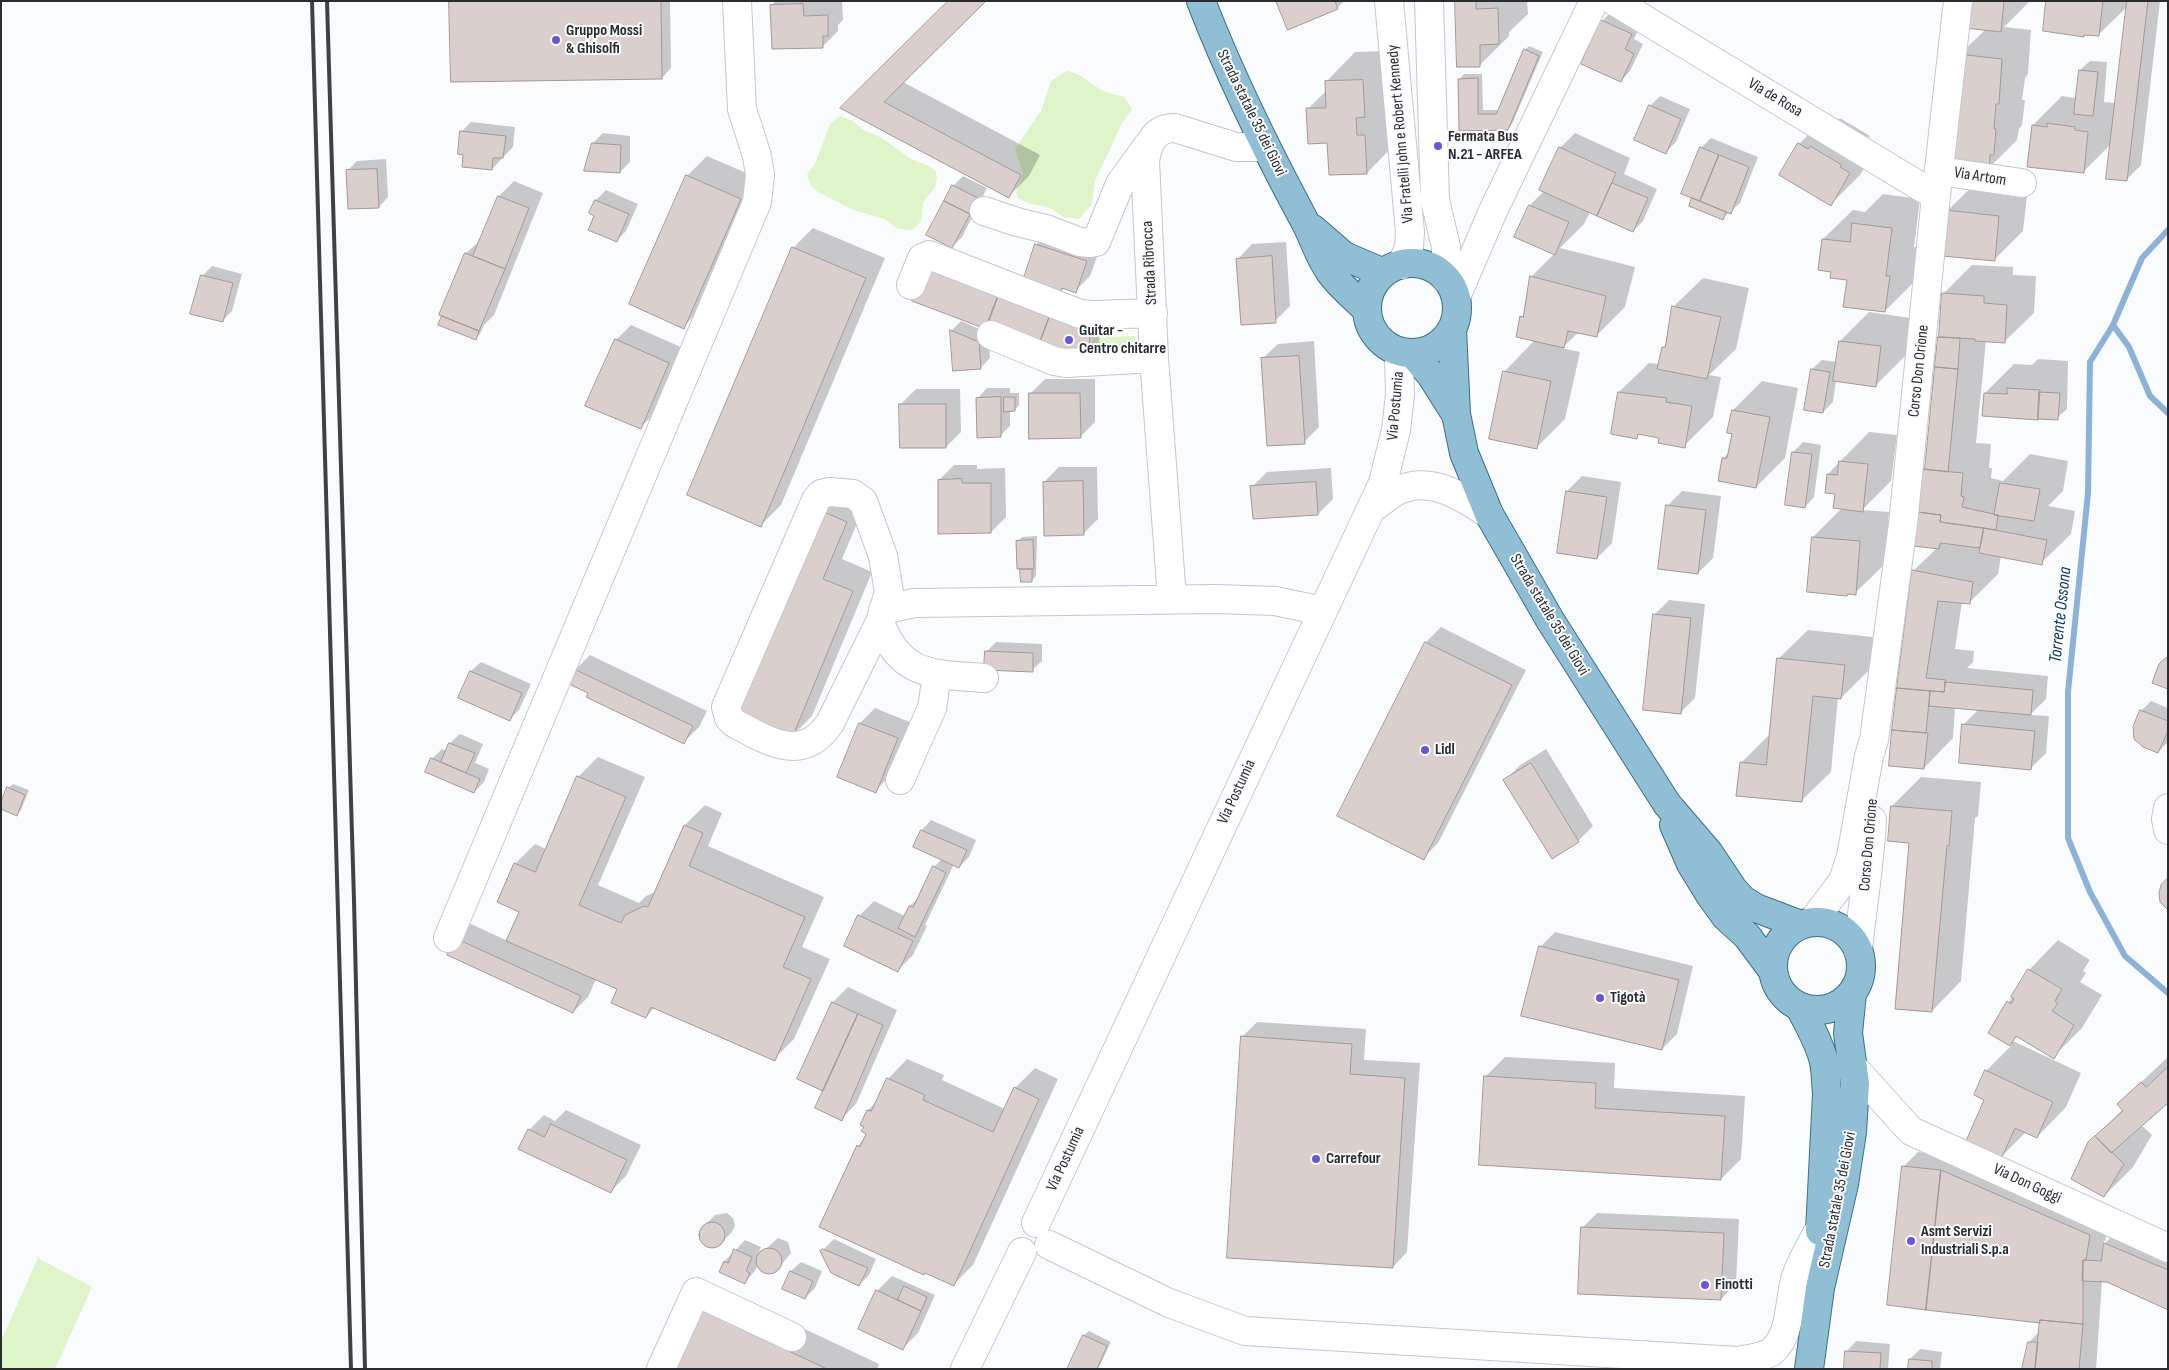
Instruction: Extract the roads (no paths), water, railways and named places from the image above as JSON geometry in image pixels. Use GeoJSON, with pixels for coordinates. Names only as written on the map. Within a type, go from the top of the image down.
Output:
{"type":"FeatureCollection","features":[{"type":"Feature","properties":{"kind":"main road","name":"Strada statale 35 dei Giovi"},"geometry":{"type":"LineString","coordinates":[[1202,1],[1220,49],[1264,147],[1306,223],[1314,243],[1330,272],[1367,310]]}},
{"type":"Feature","properties":{"kind":"main road","name":"Strada statale 35 dei Giovi"},"geometry":{"type":"LineString","coordinates":[[1306,223],[1344,256],[1392,269]]}},
{"type":"Feature","properties":{"kind":"main road"},"geometry":{"type":"LineString","coordinates":[[1414,264],[1426,266],[1437,271],[1451,288],[1456,319],[1443,342],[1430,350],[1406,352],[1387,346],[1376,336],[1370,324],[1367,310],[1368,296],[1374,284],[1392,269],[1414,264]]}},
{"type":"Feature","properties":{"kind":"main road","name":"Strada statale 35 dei Giovi"},"geometry":{"type":"LineString","coordinates":[[1452,329],[1456,414],[1464,453],[1490,514],[1550,620],[1667,804],[1708,853],[1743,900],[1756,908],[1806,924]]}},
{"type":"Feature","properties":{"kind":"main road","name":"Strada statale 35 dei Giovi"},"geometry":{"type":"LineString","coordinates":[[1406,352],[1431,375],[1456,414]]}},
{"type":"Feature","properties":{"kind":"main road","name":"Strada statale 35 dei Giovi"},"geometry":{"type":"LineString","coordinates":[[1667,804],[1687,856],[1710,895],[1726,917],[1747,936],[1773,971]]}},
{"type":"Feature","properties":{"kind":"main road"},"geometry":{"type":"LineString","coordinates":[[1806,924],[1829,924],[1844,932],[1858,950],[1861,973],[1858,984],[1843,1001],[1828,1008],[1811,1010],[1800,1007],[1782,993],[1773,971],[1773,960],[1782,939],[1806,924]]}},
{"type":"Feature","properties":{"kind":"main road","name":"Strada statale 35 dei Giovi"},"geometry":{"type":"LineString","coordinates":[[1809,1369],[1820,1288],[1844,1184],[1855,1100],[1854,1068],[1848,1032],[1852,993]]}},
{"type":"Feature","properties":{"kind":"main road","name":"Strada statale 35 dei Giovi"},"geometry":{"type":"LineString","coordinates":[[1800,1007],[1824,1061],[1827,1094],[1820,1228],[1820,1288]]}},
{"type":"Feature","properties":{"kind":"main road"},"geometry":{"type":"LineString","coordinates":[[1824,1061],[1843,1088],[1855,1100]]}},
{"type":"Feature","properties":{"kind":"street"},"geometry":{"type":"LineString","coordinates":[[448,938],[757,202],[760,175],[757,156],[742,109],[737,1]]}},
{"type":"Feature","properties":{"kind":"street","name":"Via Fratelli John e Robert Kennedy"},"geometry":{"type":"LineString","coordinates":[[1389,1],[1410,232],[1409,248],[1392,269]]}},
{"type":"Feature","properties":{"kind":"street","name":"Via Fratelli John e Robert Kennedy"},"geometry":{"type":"LineString","coordinates":[[1429,1],[1435,200],[1446,247],[1451,288]]}},
{"type":"Feature","properties":{"kind":"street"},"geometry":{"type":"LineString","coordinates":[[1451,288],[1485,228],[1594,1]]}},
{"type":"Feature","properties":{"kind":"street","name":"Via de Rosa"},"geometry":{"type":"LineString","coordinates":[[1614,1],[1938,183]]}},
{"type":"Feature","properties":{"kind":"street","name":"Corso Don Orione"},"geometry":{"type":"LineString","coordinates":[[1806,924],[1843,881],[1851,857],[1869,756],[1874,740],[1904,524],[1958,1]]}},
{"type":"Feature","properties":{"kind":"street"},"geometry":{"type":"LineString","coordinates":[[984,211],[1046,229],[1080,242],[1096,242],[1120,184],[1155,134],[1166,128],[1175,128],[1236,147],[1264,147]]}},
{"type":"Feature","properties":{"kind":"street","name":"Strada Ribrocca"},"geometry":{"type":"LineString","coordinates":[[1148,145],[1145,160],[1154,358],[1172,598]]}},
{"type":"Feature","properties":{"kind":"street","name":"Via Artom"},"geometry":{"type":"LineString","coordinates":[[1938,183],[2022,183]]}},
{"type":"Feature","properties":{"kind":"street"},"geometry":{"type":"LineString","coordinates":[[1446,247],[1464,249],[1485,228]]}},
{"type":"Feature","properties":{"kind":"street"},"geometry":{"type":"LineString","coordinates":[[911,285],[922,258],[929,255],[1080,314],[1153,313]]}},
{"type":"Feature","properties":{"kind":"street"},"geometry":{"type":"LineString","coordinates":[[992,335],[1054,361],[1154,358]]}},
{"type":"Feature","properties":{"kind":"street","name":"Via Postumia"},"geometry":{"type":"LineString","coordinates":[[1042,1234],[1382,484],[1396,430],[1406,352]]}},
{"type":"Feature","properties":{"kind":"street"},"geometry":{"type":"LineString","coordinates":[[1371,509],[1395,492],[1413,486],[1435,486],[1460,495],[1490,514]]}},
{"type":"Feature","properties":{"kind":"street"},"geometry":{"type":"LineString","coordinates":[[984,678],[937,675],[912,667],[887,643],[881,616],[889,592],[883,556],[863,501],[853,494],[840,492],[821,494],[816,500],[729,696],[726,707],[729,718],[734,723],[758,736],[789,746],[810,743],[822,736],[830,723],[881,616],[900,606],[926,603],[1172,598],[1275,601],[1323,611]]}},
{"type":"Feature","properties":{"kind":"street"},"geometry":{"type":"LineString","coordinates":[[900,780],[932,708],[937,675]]}},
{"type":"Feature","properties":{"kind":"street","name":"Corso Don Orione"},"geometry":{"type":"LineString","coordinates":[[1858,950],[1861,912],[1870,860],[1876,758],[1874,740]]}},
{"type":"Feature","properties":{"kind":"street"},"geometry":{"type":"LineString","coordinates":[[2168,808],[2166,819],[2168,830]]}},
{"type":"Feature","properties":{"kind":"street","name":"Via Don Goggi"},"geometry":{"type":"LineString","coordinates":[[1854,1068],[1912,1131],[2168,1248]]}},
{"type":"Feature","properties":{"kind":"street","name":"Via Don Goggi"},"geometry":{"type":"LineString","coordinates":[[1855,1100],[1892,1111]]}},
{"type":"Feature","properties":{"kind":"street"},"geometry":{"type":"LineString","coordinates":[[965,1369],[1022,1252],[1017,1243],[1018,1232],[1025,1224],[1169,1303],[1245,1331],[1746,1365],[1760,1356],[1771,1352],[1778,1345],[1787,1324],[1795,1279],[1820,1228]]}},
{"type":"Feature","properties":{"kind":"street"},"geometry":{"type":"LineString","coordinates":[[661,1369],[696,1292],[792,1336]]}},
{"type":"Feature","properties":{"kind":"waterway","name":"Torrente Ossona"},"geometry":{"type":"LineString","coordinates":[[2168,230],[2142,258],[2113,325],[2090,362],[2088,493],[2068,692],[2068,838],[2090,892],[2125,956],[2168,993]]}},
{"type":"Feature","properties":{"kind":"waterway"},"geometry":{"type":"LineString","coordinates":[[2113,325],[2129,347],[2150,396],[2168,413]]}},
{"type":"Feature","properties":{"kind":"railway"},"geometry":{"type":"LineString","coordinates":[[312,1],[351,1369]]}},
{"type":"Feature","properties":{"kind":"railway"},"geometry":{"type":"LineString","coordinates":[[327,1],[354,900],[365,1369]]}},
{"type":"Feature","properties":{"kind":"place","name":"Gruppo Mossi & Ghisolfi"},"geometry":{"type":"Point","coordinates":[556,40]}},
{"type":"Feature","properties":{"kind":"place","name":"Fermata Bus N.21 - ARFEA"},"geometry":{"type":"Point","coordinates":[1438,146]}},
{"type":"Feature","properties":{"kind":"place","name":"Guitar - Centro chitarre"},"geometry":{"type":"Point","coordinates":[1069,340]}},
{"type":"Feature","properties":{"kind":"place","name":"Lidl"},"geometry":{"type":"Point","coordinates":[1425,750]}},
{"type":"Feature","properties":{"kind":"place","name":"Tigotà"},"geometry":{"type":"Point","coordinates":[1600,998]}},
{"type":"Feature","properties":{"kind":"place","name":"Carrefour"},"geometry":{"type":"Point","coordinates":[1316,1159]}},
{"type":"Feature","properties":{"kind":"place","name":"Asmt Servizi Industriali S.p.a"},"geometry":{"type":"Point","coordinates":[1911,1241]}},
{"type":"Feature","properties":{"kind":"place","name":"Finotti"},"geometry":{"type":"Point","coordinates":[1705,1285]}}]}
